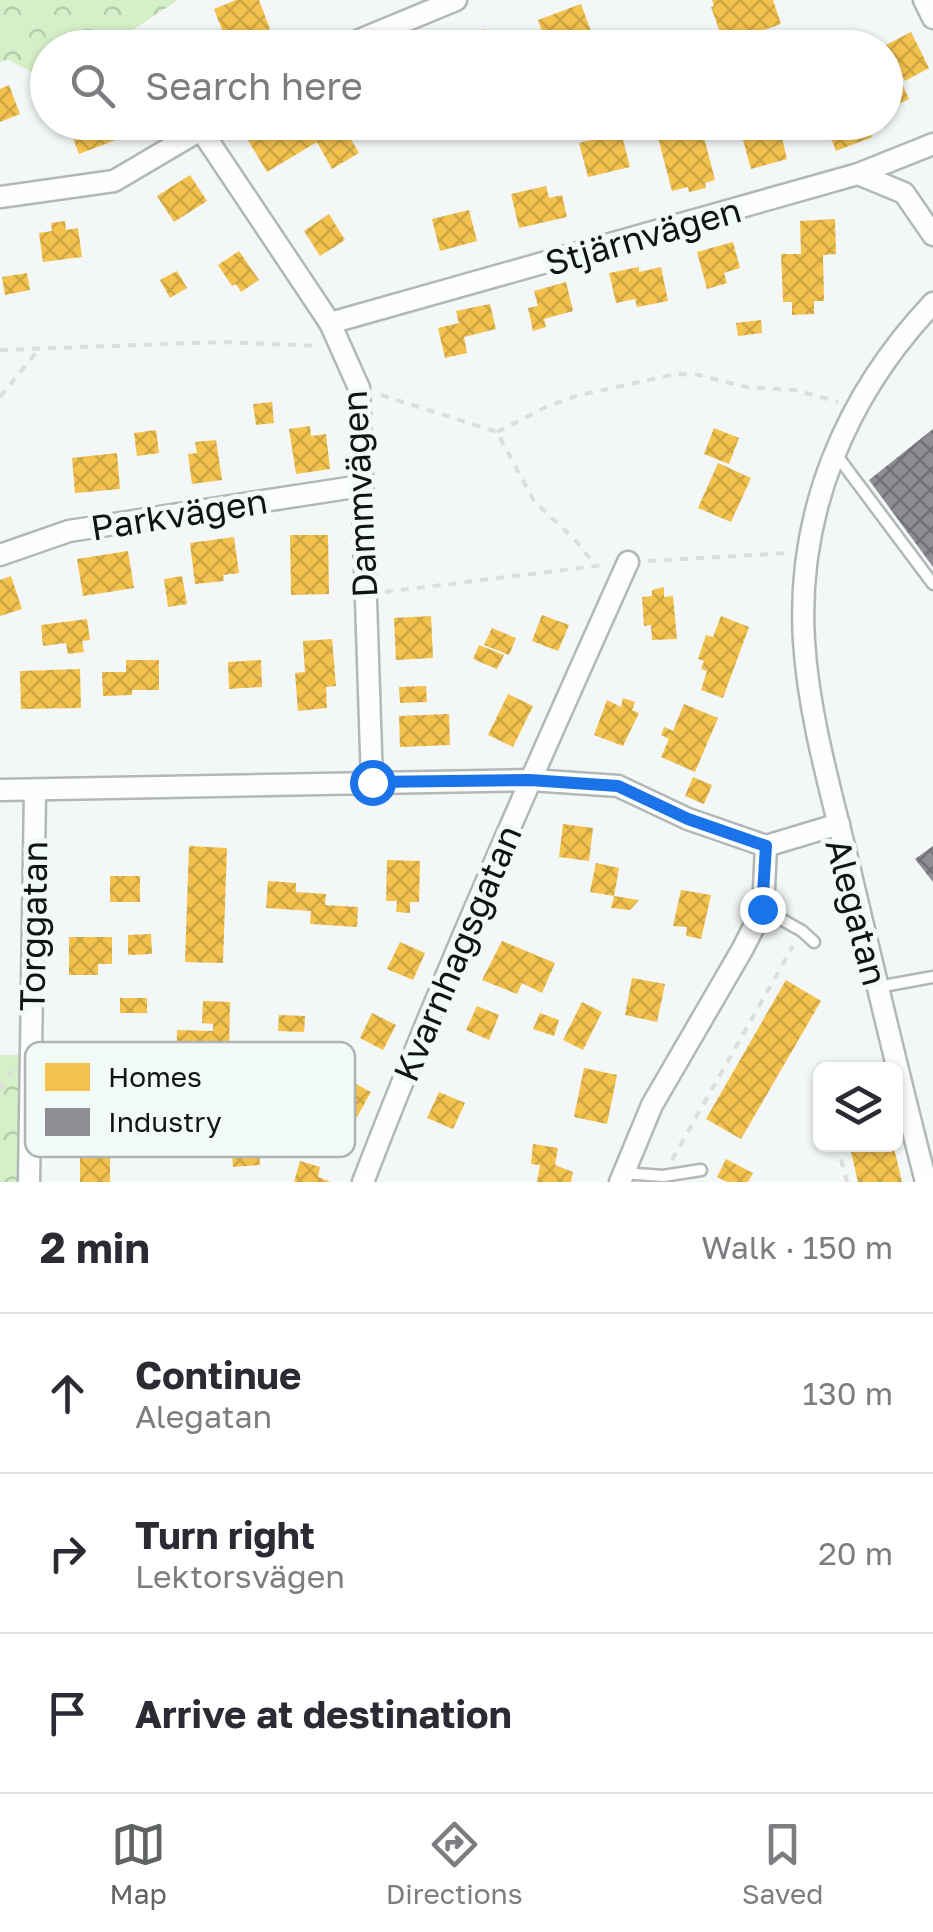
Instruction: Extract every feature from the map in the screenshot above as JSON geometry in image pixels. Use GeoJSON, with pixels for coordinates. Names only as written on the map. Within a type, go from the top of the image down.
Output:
{"type":"FeatureCollection","features":[{"type":"Feature","properties":{"kind":"street"},"geometry":{"type":"LineString","coordinates":[[384,30],[456,0]]}},
{"type":"Feature","properties":{"kind":"street"},"geometry":{"type":"LineString","coordinates":[[924,0],[933,18]]}},
{"type":"Feature","properties":{"kind":"street"},"geometry":{"type":"LineString","coordinates":[[0,197],[114,180],[184,140]]}},
{"type":"Feature","properties":{"kind":"street","name":"Dammvägen"},"geometry":{"type":"LineString","coordinates":[[217,140],[330,323],[360,388],[372,782]]}},
{"type":"Feature","properties":{"kind":"street","name":"Stjärnvägen"},"geometry":{"type":"LineString","coordinates":[[330,323],[858,174],[933,144]]}},
{"type":"Feature","properties":{"kind":"street"},"geometry":{"type":"LineString","coordinates":[[858,174],[904,193],[933,235]]}},
{"type":"Feature","properties":{"kind":"street"},"geometry":{"type":"LineString","coordinates":[[840,824],[814,708],[804,640],[808,552],[815,508],[834,451],[888,354],[933,304]]}},
{"type":"Feature","properties":{"kind":"street","name":"Parkvägen"},"geometry":{"type":"LineString","coordinates":[[0,555],[69,531],[361,486]]}},
{"type":"Feature","properties":{"kind":"street","name":"Kvarnhagsgatan"},"geometry":{"type":"LineString","coordinates":[[363,1182],[530,780],[628,562]]}},
{"type":"Feature","properties":{"kind":"street","name":"Alegatan"},"geometry":{"type":"LineString","coordinates":[[0,790],[530,780],[618,786],[688,819],[766,846],[840,824],[926,1182]]}},
{"type":"Feature","properties":{"kind":"street","name":"Torggatan"},"geometry":{"type":"LineString","coordinates":[[31,1042],[35,791]]}},
{"type":"Feature","properties":{"kind":"street"},"geometry":{"type":"LineString","coordinates":[[621,1177],[652,1105],[762,909],[766,846]]}},
{"type":"Feature","properties":{"kind":"street","name":"Torggatan"},"geometry":{"type":"LineString","coordinates":[[29,1157],[29,1182]]}},
{"type":"Feature","properties":{"kind":"lane"},"geometry":{"type":"LineString","coordinates":[[834,451],[933,584]]}},
{"type":"Feature","properties":{"kind":"lane"},"geometry":{"type":"LineString","coordinates":[[762,909],[814,942]]}},
{"type":"Feature","properties":{"kind":"lane"},"geometry":{"type":"LineString","coordinates":[[878,987],[933,976]]}},
{"type":"Feature","properties":{"kind":"lane"},"geometry":{"type":"LineString","coordinates":[[621,1177],[701,1170]]}},
{"type":"Feature","properties":{"kind":"path"},"geometry":{"type":"LineString","coordinates":[[0,350],[222,342],[341,347]]}},
{"type":"Feature","properties":{"kind":"path"},"geometry":{"type":"LineString","coordinates":[[0,397],[39,349]]}},
{"type":"Feature","properties":{"kind":"path"},"geometry":{"type":"LineString","coordinates":[[496,432],[576,396],[676,374],[698,375],[746,387],[796,390],[820,399],[860,405]]}},
{"type":"Feature","properties":{"kind":"path"},"geometry":{"type":"LineString","coordinates":[[360,388],[496,432],[534,501],[596,566]]}},
{"type":"Feature","properties":{"kind":"path"},"geometry":{"type":"LineString","coordinates":[[365,594],[628,562],[808,552]]}},
{"type":"Feature","properties":{"kind":"path"},"geometry":{"type":"LineString","coordinates":[[664,1176],[802,931]]}},
{"type":"Feature","properties":{"kind":"path"},"geometry":{"type":"LineString","coordinates":[[840,1152],[846,1182]]}},
{"type":"Feature","properties":{"kind":"green space"},"geometry":{"type":"Polygon","coordinates":[[[0,0],[178,0],[133,30],[30,30],[30,71],[8,60],[0,62],[0,0]]]}},
{"type":"Feature","properties":{"kind":"green space"},"geometry":{"type":"Polygon","coordinates":[[[0,1055],[25,1055],[25,1157],[29,1157],[29,1182],[0,1182],[0,1055]]]}},
{"type":"Feature","properties":{"kind":"building: Homes"},"geometry":{"type":"Polygon","coordinates":[[[236,0],[259,0],[270,29],[222,30],[214,9],[236,0]]]}},
{"type":"Feature","properties":{"kind":"building: Homes"},"geometry":{"type":"Polygon","coordinates":[[[712,0],[773,0],[781,24],[764,30],[719,30],[711,7],[712,0]]]}},
{"type":"Feature","properties":{"kind":"building: Homes"},"geometry":{"type":"Polygon","coordinates":[[[581,4],[590,30],[542,30],[538,20],[581,4]]]}},
{"type":"Feature","properties":{"kind":"building: Homes"},"geometry":{"type":"Polygon","coordinates":[[[911,32],[929,68],[905,81],[903,77],[903,36],[911,32]]]}},
{"type":"Feature","properties":{"kind":"building: Homes"},"geometry":{"type":"Polygon","coordinates":[[[9,85],[20,114],[0,122],[0,89],[9,85]]]}},
{"type":"Feature","properties":{"kind":"building: Homes"},"geometry":{"type":"Polygon","coordinates":[[[74,140],[116,140],[79,154],[74,140]]]}},
{"type":"Feature","properties":{"kind":"building: Homes"},"geometry":{"type":"Polygon","coordinates":[[[248,140],[351,140],[359,153],[332,169],[317,142],[267,172],[248,140]]]}},
{"type":"Feature","properties":{"kind":"building: Homes"},"geometry":{"type":"Polygon","coordinates":[[[623,140],[630,167],[588,177],[579,143],[623,140]]]}},
{"type":"Feature","properties":{"kind":"building: Homes"},"geometry":{"type":"Polygon","coordinates":[[[659,140],[705,140],[715,180],[705,183],[706,188],[672,191],[659,140]]]}},
{"type":"Feature","properties":{"kind":"building: Homes"},"geometry":{"type":"Polygon","coordinates":[[[743,140],[782,140],[787,159],[751,169],[743,140]]]}},
{"type":"Feature","properties":{"kind":"building: Homes"},"geometry":{"type":"Polygon","coordinates":[[[832,140],[864,140],[836,151],[832,140]]]}},
{"type":"Feature","properties":{"kind":"building: Homes"},"geometry":{"type":"Polygon","coordinates":[[[190,175],[207,201],[174,222],[157,196],[190,175]]]}},
{"type":"Feature","properties":{"kind":"building: Homes"},"geometry":{"type":"Polygon","coordinates":[[[546,186],[549,198],[562,195],[567,217],[519,228],[511,194],[546,186]]]}},
{"type":"Feature","properties":{"kind":"building: Homes"},"geometry":{"type":"Polygon","coordinates":[[[469,210],[477,241],[440,251],[432,219],[469,210]]]}},
{"type":"Feature","properties":{"kind":"building: Homes"},"geometry":{"type":"Polygon","coordinates":[[[329,214],[345,240],[320,256],[304,231],[329,214]]]}},
{"type":"Feature","properties":{"kind":"building: Homes"},"geometry":{"type":"Polygon","coordinates":[[[835,219],[836,254],[823,255],[824,301],[814,301],[814,314],[792,315],[792,302],[783,302],[781,254],[801,254],[800,221],[835,219]]]}},
{"type":"Feature","properties":{"kind":"building: Homes"},"geometry":{"type":"Polygon","coordinates":[[[65,221],[66,230],[78,228],[82,257],[43,262],[39,233],[52,231],[51,223],[65,221]]]}},
{"type":"Feature","properties":{"kind":"building: Homes"},"geometry":{"type":"Polygon","coordinates":[[[733,242],[740,268],[724,273],[727,283],[707,289],[697,252],[733,242]]]}},
{"type":"Feature","properties":{"kind":"building: Homes"},"geometry":{"type":"Polygon","coordinates":[[[239,251],[259,280],[241,292],[218,265],[239,251]]]}},
{"type":"Feature","properties":{"kind":"building: Homes"},"geometry":{"type":"Polygon","coordinates":[[[639,267],[639,272],[661,267],[668,301],[637,307],[635,299],[616,303],[609,273],[639,267]]]}},
{"type":"Feature","properties":{"kind":"building: Homes"},"geometry":{"type":"Polygon","coordinates":[[[177,271],[187,288],[170,298],[160,280],[177,271]]]}},
{"type":"Feature","properties":{"kind":"building: Homes"},"geometry":{"type":"Polygon","coordinates":[[[27,273],[30,290],[5,295],[2,277],[27,273]]]}},
{"type":"Feature","properties":{"kind":"building: Homes"},"geometry":{"type":"Polygon","coordinates":[[[566,282],[573,311],[544,319],[546,327],[533,331],[528,308],[538,306],[534,291],[566,282]]]}},
{"type":"Feature","properties":{"kind":"building: Homes"},"geometry":{"type":"Polygon","coordinates":[[[490,304],[496,329],[464,337],[467,353],[445,358],[438,328],[459,323],[456,311],[490,304]]]}},
{"type":"Feature","properties":{"kind":"building: Homes"},"geometry":{"type":"Polygon","coordinates":[[[761,320],[762,333],[738,336],[736,323],[761,320]]]}},
{"type":"Feature","properties":{"kind":"building: Homes"},"geometry":{"type":"Polygon","coordinates":[[[272,402],[274,423],[256,425],[253,404],[272,402]]]}},
{"type":"Feature","properties":{"kind":"building: Homes"},"geometry":{"type":"Polygon","coordinates":[[[310,426],[311,436],[326,434],[330,469],[296,474],[289,429],[310,426]]]}},
{"type":"Feature","properties":{"kind":"building: Homes"},"geometry":{"type":"Polygon","coordinates":[[[714,428],[739,438],[729,464],[704,454],[714,428]]]}},
{"type":"Feature","properties":{"kind":"building: Homes"},"geometry":{"type":"Polygon","coordinates":[[[156,430],[159,453],[137,456],[134,433],[156,430]]]}},
{"type":"Feature","properties":{"kind":"building: Homes"},"geometry":{"type":"Polygon","coordinates":[[[216,440],[222,480],[192,484],[188,454],[197,453],[195,442],[216,440]]]}},
{"type":"Feature","properties":{"kind":"building: Homes"},"geometry":{"type":"Polygon","coordinates":[[[117,453],[120,489],[75,493],[72,458],[117,453]]]}},
{"type":"Feature","properties":{"kind":"building: Homes"},"geometry":{"type":"Polygon","coordinates":[[[718,463],[751,478],[731,522],[698,508],[718,463]]]}},
{"type":"Feature","properties":{"kind":"building: Homes"},"geometry":{"type":"Polygon","coordinates":[[[290,535],[328,535],[329,594],[291,595],[290,535]]]}},
{"type":"Feature","properties":{"kind":"building: Homes"},"geometry":{"type":"Polygon","coordinates":[[[234,537],[239,573],[223,575],[224,581],[195,584],[190,543],[234,537]]]}},
{"type":"Feature","properties":{"kind":"building: Homes"},"geometry":{"type":"Polygon","coordinates":[[[128,551],[134,588],[83,596],[77,559],[128,551]]]}},
{"type":"Feature","properties":{"kind":"building: Homes"},"geometry":{"type":"Polygon","coordinates":[[[11,576],[22,609],[0,616],[0,580],[11,576]]]}},
{"type":"Feature","properties":{"kind":"building: Homes"},"geometry":{"type":"Polygon","coordinates":[[[182,576],[187,604],[168,607],[164,579],[182,576]]]}},
{"type":"Feature","properties":{"kind":"building: Homes"},"geometry":{"type":"Polygon","coordinates":[[[664,587],[664,597],[673,596],[677,639],[652,640],[651,625],[644,626],[642,597],[652,596],[652,590],[664,587]]]}},
{"type":"Feature","properties":{"kind":"building: Homes"},"geometry":{"type":"Polygon","coordinates":[[[542,615],[569,625],[558,651],[532,641],[542,615]]]}},
{"type":"Feature","properties":{"kind":"building: Homes"},"geometry":{"type":"Polygon","coordinates":[[[431,616],[433,658],[396,660],[394,618],[431,616]]]}},
{"type":"Feature","properties":{"kind":"building: Homes"},"geometry":{"type":"Polygon","coordinates":[[[721,616],[749,627],[723,698],[701,690],[707,671],[701,669],[704,661],[698,659],[706,635],[713,637],[721,616]]]}},
{"type":"Feature","properties":{"kind":"building: Homes"},"geometry":{"type":"Polygon","coordinates":[[[87,619],[90,640],[82,641],[84,652],[68,654],[66,643],[43,646],[41,625],[87,619]]]}},
{"type":"Feature","properties":{"kind":"building: Homes"},"geometry":{"type":"Polygon","coordinates":[[[492,628],[516,638],[509,655],[484,645],[492,628]]]}},
{"type":"Feature","properties":{"kind":"building: Homes"},"geometry":{"type":"Polygon","coordinates":[[[332,639],[336,686],[326,687],[327,708],[298,711],[295,673],[305,672],[303,641],[332,639]]]}},
{"type":"Feature","properties":{"kind":"building: Homes"},"geometry":{"type":"Polygon","coordinates":[[[479,645],[504,655],[497,669],[473,659],[479,645]]]}},
{"type":"Feature","properties":{"kind":"building: Homes"},"geometry":{"type":"Polygon","coordinates":[[[126,660],[159,660],[159,690],[103,696],[102,672],[126,672],[126,660]]]}},
{"type":"Feature","properties":{"kind":"building: Homes"},"geometry":{"type":"Polygon","coordinates":[[[261,660],[262,687],[229,689],[228,662],[261,660]]]}},
{"type":"Feature","properties":{"kind":"building: Homes"},"geometry":{"type":"Polygon","coordinates":[[[80,669],[81,708],[21,709],[20,671],[80,669]]]}},
{"type":"Feature","properties":{"kind":"building: Homes"},"geometry":{"type":"Polygon","coordinates":[[[426,686],[427,702],[400,703],[399,687],[426,686]]]}},
{"type":"Feature","properties":{"kind":"building: Homes"},"geometry":{"type":"Polygon","coordinates":[[[508,694],[533,706],[513,747],[488,735],[508,694]]]}},
{"type":"Feature","properties":{"kind":"building: Homes"},"geometry":{"type":"Polygon","coordinates":[[[623,698],[635,702],[632,710],[639,713],[623,746],[594,735],[607,700],[621,707],[623,698]]]}},
{"type":"Feature","properties":{"kind":"building: Homes"},"geometry":{"type":"Polygon","coordinates":[[[684,704],[718,718],[695,772],[661,757],[669,739],[661,735],[664,727],[673,731],[684,704]]]}},
{"type":"Feature","properties":{"kind":"building: Homes"},"geometry":{"type":"Polygon","coordinates":[[[449,714],[450,745],[400,747],[399,716],[449,714]]]}},
{"type":"Feature","properties":{"kind":"building: Homes"},"geometry":{"type":"Polygon","coordinates":[[[693,777],[712,785],[704,804],[685,796],[693,777]]]}},
{"type":"Feature","properties":{"kind":"building: Homes"},"geometry":{"type":"Polygon","coordinates":[[[563,824],[593,828],[589,861],[559,857],[563,824]]]}},
{"type":"Feature","properties":{"kind":"building: Homes"},"geometry":{"type":"Polygon","coordinates":[[[189,846],[227,848],[223,963],[185,962],[189,846]]]}},
{"type":"Feature","properties":{"kind":"building: Homes"},"geometry":{"type":"Polygon","coordinates":[[[387,860],[420,861],[419,902],[410,902],[410,913],[396,912],[397,901],[386,901],[387,860]]]}},
{"type":"Feature","properties":{"kind":"building: Homes"},"geometry":{"type":"Polygon","coordinates":[[[596,863],[619,868],[614,896],[590,892],[596,863]]]}},
{"type":"Feature","properties":{"kind":"building: Homes"},"geometry":{"type":"Polygon","coordinates":[[[110,876],[140,876],[140,902],[110,902],[110,876]]]}},
{"type":"Feature","properties":{"kind":"building: Homes"},"geometry":{"type":"Polygon","coordinates":[[[268,881],[296,883],[296,892],[326,894],[325,905],[358,907],[357,927],[310,924],[311,911],[266,908],[268,881]]]}},
{"type":"Feature","properties":{"kind":"building: Homes"},"geometry":{"type":"Polygon","coordinates":[[[681,890],[711,895],[701,939],[686,936],[687,927],[673,926],[681,890]]]}},
{"type":"Feature","properties":{"kind":"building: Homes"},"geometry":{"type":"Polygon","coordinates":[[[614,896],[639,900],[630,910],[611,908],[614,896]]]}},
{"type":"Feature","properties":{"kind":"building: Homes"},"geometry":{"type":"Polygon","coordinates":[[[151,934],[152,954],[128,955],[128,935],[151,934]]]}},
{"type":"Feature","properties":{"kind":"building: Homes"},"geometry":{"type":"Polygon","coordinates":[[[69,937],[112,937],[112,964],[98,964],[98,975],[69,975],[69,937]]]}},
{"type":"Feature","properties":{"kind":"building: Homes"},"geometry":{"type":"Polygon","coordinates":[[[502,941],[555,963],[542,993],[522,983],[517,994],[482,980],[502,941]]]}},
{"type":"Feature","properties":{"kind":"building: Homes"},"geometry":{"type":"Polygon","coordinates":[[[400,942],[425,953],[413,980],[387,969],[400,942]]]}},
{"type":"Feature","properties":{"kind":"building: Homes"},"geometry":{"type":"Polygon","coordinates":[[[632,978],[665,984],[657,1022],[625,1015],[632,978]]]}},
{"type":"Feature","properties":{"kind":"building: Homes"},"geometry":{"type":"Polygon","coordinates":[[[786,980],[821,1001],[741,1139],[706,1119],[786,980]]]}},
{"type":"Feature","properties":{"kind":"building: Homes"},"geometry":{"type":"Polygon","coordinates":[[[120,998],[147,998],[147,1013],[120,1013],[120,998]]]}},
{"type":"Feature","properties":{"kind":"building: Homes"},"geometry":{"type":"Polygon","coordinates":[[[203,1001],[230,1002],[229,1042],[177,1042],[177,1030],[213,1031],[213,1024],[202,1023],[203,1001]]]}},
{"type":"Feature","properties":{"kind":"building: Homes"},"geometry":{"type":"Polygon","coordinates":[[[582,1002],[602,1012],[583,1050],[563,1040],[582,1002]]]}},
{"type":"Feature","properties":{"kind":"building: Homes"},"geometry":{"type":"Polygon","coordinates":[[[477,1006],[499,1015],[489,1040],[466,1030],[477,1006]]]}},
{"type":"Feature","properties":{"kind":"building: Homes"},"geometry":{"type":"Polygon","coordinates":[[[372,1013],[396,1025],[383,1050],[360,1038],[372,1013]]]}},
{"type":"Feature","properties":{"kind":"building: Homes"},"geometry":{"type":"Polygon","coordinates":[[[540,1013],[559,1020],[554,1036],[533,1029],[540,1013]]]}},
{"type":"Feature","properties":{"kind":"building: Homes"},"geometry":{"type":"Polygon","coordinates":[[[279,1015],[305,1016],[304,1032],[278,1031],[279,1015]]]}},
{"type":"Feature","properties":{"kind":"building: Homes"},"geometry":{"type":"Polygon","coordinates":[[[584,1068],[617,1075],[607,1124],[574,1117],[584,1068]]]}},
{"type":"Feature","properties":{"kind":"building: Homes"},"geometry":{"type":"Polygon","coordinates":[[[355,1083],[371,1092],[355,1116],[355,1083]]]}},
{"type":"Feature","properties":{"kind":"building: Homes"},"geometry":{"type":"Polygon","coordinates":[[[439,1092],[465,1103],[453,1129],[427,1118],[439,1092]]]}},
{"type":"Feature","properties":{"kind":"building: Homes"},"geometry":{"type":"Polygon","coordinates":[[[533,1144],[558,1148],[555,1165],[573,1172],[571,1182],[537,1182],[540,1165],[531,1164],[533,1144]]]}},
{"type":"Feature","properties":{"kind":"building: Homes"},"geometry":{"type":"Polygon","coordinates":[[[851,1152],[895,1152],[902,1182],[858,1182],[851,1152]]]}},
{"type":"Feature","properties":{"kind":"building: Homes"},"geometry":{"type":"Polygon","coordinates":[[[80,1157],[110,1157],[110,1182],[80,1182],[80,1157]]]}},
{"type":"Feature","properties":{"kind":"building: Homes"},"geometry":{"type":"Polygon","coordinates":[[[232,1157],[259,1157],[260,1165],[233,1167],[232,1157]]]}},
{"type":"Feature","properties":{"kind":"building: Homes"},"geometry":{"type":"Polygon","coordinates":[[[726,1159],[753,1173],[748,1182],[727,1182],[717,1177],[726,1159]]]}},
{"type":"Feature","properties":{"kind":"building: Homes"},"geometry":{"type":"Polygon","coordinates":[[[300,1161],[320,1167],[318,1177],[331,1182],[294,1182],[300,1161]]]}},
{"type":"Feature","properties":{"kind":"building: Industry"},"geometry":{"type":"Polygon","coordinates":[[[933,429],[933,567],[869,480],[933,429]]]}},
{"type":"Feature","properties":{"kind":"building: Industry"},"geometry":{"type":"Polygon","coordinates":[[[933,846],[933,882],[915,859],[933,846]]]}},
{"type":"Feature","properties":{"kind":"route"},"geometry":{"type":"LineString","coordinates":[[372,782],[530,780],[618,786],[688,819],[766,846],[762,909]]}}]}
